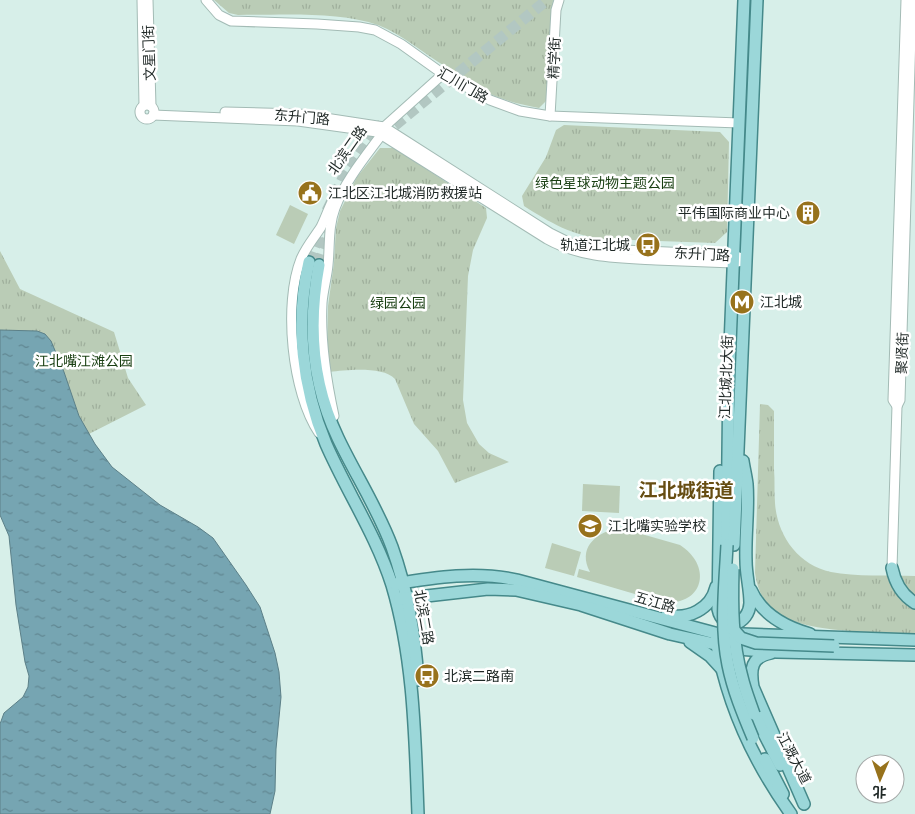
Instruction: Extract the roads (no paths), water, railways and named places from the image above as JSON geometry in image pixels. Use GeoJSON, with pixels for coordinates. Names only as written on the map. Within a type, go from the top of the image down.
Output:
{"type":"FeatureCollection","features":[{"type":"Feature","properties":{"kind":"main road","name":"江北城北大街"},"geometry":{"type":"LineString","coordinates":[[730,545],[729,370],[744,0]]}},
{"type":"Feature","properties":{"kind":"main road","name":"江北城北大街"},"geometry":{"type":"LineString","coordinates":[[730,545],[739,438],[758,4]]}},
{"type":"Feature","properties":{"kind":"main road","name":"北滨二路"},"geometry":{"type":"LineString","coordinates":[[397,583],[326,444],[313,403],[304,354],[302,316],[306,278],[314,263],[314,353],[322,400],[338,439],[391,546],[397,583],[417,665],[426,814]]}},
{"type":"Feature","properties":{"kind":"main road"},"geometry":{"type":"LineString","coordinates":[[729,370],[720,468],[718,609],[719,616],[731,624],[738,624],[745,618],[749,609],[746,559],[747,485],[739,438]]}},
{"type":"Feature","properties":{"kind":"main road","name":"江溉大道"},"geometry":{"type":"LineString","coordinates":[[730,545],[724,613],[728,664],[733,686],[753,738],[792,814]]}},
{"type":"Feature","properties":{"kind":"main road","name":"江溉大道"},"geometry":{"type":"LineString","coordinates":[[730,545],[734,631],[742,677],[754,714],[790,787],[806,809]]}},
{"type":"Feature","properties":{"kind":"main road"},"geometry":{"type":"LineString","coordinates":[[892,568],[894,579],[900,589],[915,603]]}},
{"type":"Feature","properties":{"kind":"main road","name":"五江路"},"geometry":{"type":"LineString","coordinates":[[397,583],[459,575],[488,574],[584,597],[716,639],[737,649],[915,656]]}},
{"type":"Feature","properties":{"kind":"main road"},"geometry":{"type":"LineString","coordinates":[[584,597],[618,601],[673,616],[685,616],[701,610],[714,597],[718,578]]}},
{"type":"Feature","properties":{"kind":"main road"},"geometry":{"type":"LineString","coordinates":[[433,579],[429,582],[427,588],[434,594]]}},
{"type":"Feature","properties":{"kind":"main road"},"geometry":{"type":"LineString","coordinates":[[748,581],[758,602],[779,622],[834,642]]}},
{"type":"Feature","properties":{"kind":"main road","name":"五江路"},"geometry":{"type":"LineString","coordinates":[[401,599],[488,589],[522,591],[581,606],[670,634],[716,639],[731,635],[834,642],[915,640]]}},
{"type":"Feature","properties":{"kind":"main road","name":"北滨二路"},"geometry":{"type":"LineString","coordinates":[[401,599],[415,723],[418,814]]}},
{"type":"Feature","properties":{"kind":"main road"},"geometry":{"type":"LineString","coordinates":[[724,613],[732,628],[745,640],[756,642],[834,642],[915,650]]}},
{"type":"Feature","properties":{"kind":"main road"},"geometry":{"type":"LineString","coordinates":[[670,634],[692,643],[721,668]]}},
{"type":"Feature","properties":{"kind":"main road"},"geometry":{"type":"LineString","coordinates":[[731,635],[806,809]]}},
{"type":"Feature","properties":{"kind":"main road"},"geometry":{"type":"LineString","coordinates":[[716,639],[727,690],[742,731],[769,784],[792,814]]}},
{"type":"Feature","properties":{"kind":"main road"},"geometry":{"type":"LineString","coordinates":[[753,687],[751,671],[753,664],[761,657],[777,652]]}},
{"type":"Feature","properties":{"kind":"street","name":"文星门街"},"geometry":{"type":"LineString","coordinates":[[142,0],[150,109]]}},
{"type":"Feature","properties":{"kind":"street","name":"文星门街"},"geometry":{"type":"LineString","coordinates":[[148,0],[150,109]]}},
{"type":"Feature","properties":{"kind":"street","name":"汇川门路"},"geometry":{"type":"LineString","coordinates":[[206,0],[219,15],[231,21],[317,24],[375,30],[401,44],[443,74],[498,103],[520,111],[550,116],[739,123]]}},
{"type":"Feature","properties":{"kind":"street","name":"精学街"},"geometry":{"type":"LineString","coordinates":[[550,116],[556,10],[559,0]]}},
{"type":"Feature","properties":{"kind":"street","name":"聚贤街"},"geometry":{"type":"LineString","coordinates":[[897,406],[893,400],[906,0]]}},
{"type":"Feature","properties":{"kind":"street","name":"聚贤街"},"geometry":{"type":"LineString","coordinates":[[892,568],[897,406],[900,400],[912,0]]}},
{"type":"Feature","properties":{"kind":"street","name":"北滨二路"},"geometry":{"type":"LineString","coordinates":[[326,444],[304,406],[297,378],[294,355],[294,294],[298,268],[306,247],[321,226],[346,176],[381,131],[443,74]]}},
{"type":"Feature","properties":{"kind":"street","name":"东升门路"},"geometry":{"type":"LineString","coordinates":[[150,109],[299,114],[381,131],[550,233],[572,244],[602,249],[746,260]]}},
{"type":"Feature","properties":{"kind":"street","name":"北滨二路"},"geometry":{"type":"LineString","coordinates":[[338,439],[329,395],[322,340],[322,300],[329,252],[330,227],[335,208],[350,177],[381,131]]}},
{"type":"Feature","properties":{"kind":"street"},"geometry":{"type":"LineString","coordinates":[[306,247],[314,241],[319,241],[324,243],[329,252]]}},
{"type":"Feature","properties":{"kind":"water"},"geometry":{"type":"Polygon","coordinates":[[[0,330],[37,331],[45,334],[51,341],[64,372],[79,416],[95,444],[112,467],[160,505],[213,538],[260,607],[275,653],[281,697],[276,749],[275,791],[270,814],[0,814],[0,724],[4,713],[23,697],[28,687],[29,676],[16,605],[9,536],[0,515],[0,330]]]}},
{"type":"Feature","properties":{"kind":"tunnel"},"geometry":{"type":"LineString","coordinates":[[382,136],[547,0]]}},
{"type":"Feature","properties":{"kind":"tunnel"},"geometry":{"type":"LineString","coordinates":[[327,211],[344,176],[382,124]]}},
{"type":"Feature","properties":{"kind":"tunnel"},"geometry":{"type":"LineString","coordinates":[[309,262],[322,227]]}},
{"type":"Feature","properties":{"kind":"tunnel"},"geometry":{"type":"LineString","coordinates":[[319,265],[329,233]]}},
{"type":"Feature","properties":{"kind":"place","name":"江北区江北城消防救援站"},"geometry":{"type":"Point","coordinates":[310,193]}},
{"type":"Feature","properties":{"kind":"place","name":"平伟国际商业中心"},"geometry":{"type":"Point","coordinates":[808,213]}},
{"type":"Feature","properties":{"kind":"place","name":"轨道江北城"},"geometry":{"type":"Point","coordinates":[648,245]}},
{"type":"Feature","properties":{"kind":"place","name":"江北城"},"geometry":{"type":"Point","coordinates":[742,302]}},
{"type":"Feature","properties":{"kind":"place","name":"江北嘴实验学校"},"geometry":{"type":"Point","coordinates":[590,526]}},
{"type":"Feature","properties":{"kind":"place","name":"北滨二路南"},"geometry":{"type":"Point","coordinates":[427,676]}},
{"type":"Feature","properties":{"kind":"district","name":"江北城街道"},"geometry":{"type":"Point","coordinates":[686,490]}},
{"type":"Feature","properties":{"kind":"park label","name":"绿色星球动物主题公园"},"geometry":{"type":"Point","coordinates":[605,183]}},
{"type":"Feature","properties":{"kind":"park label","name":"绿园公园"},"geometry":{"type":"Point","coordinates":[398,303]}},
{"type":"Feature","properties":{"kind":"park label","name":"江北嘴江滩公园"},"geometry":{"type":"Point","coordinates":[84,361]}}]}
